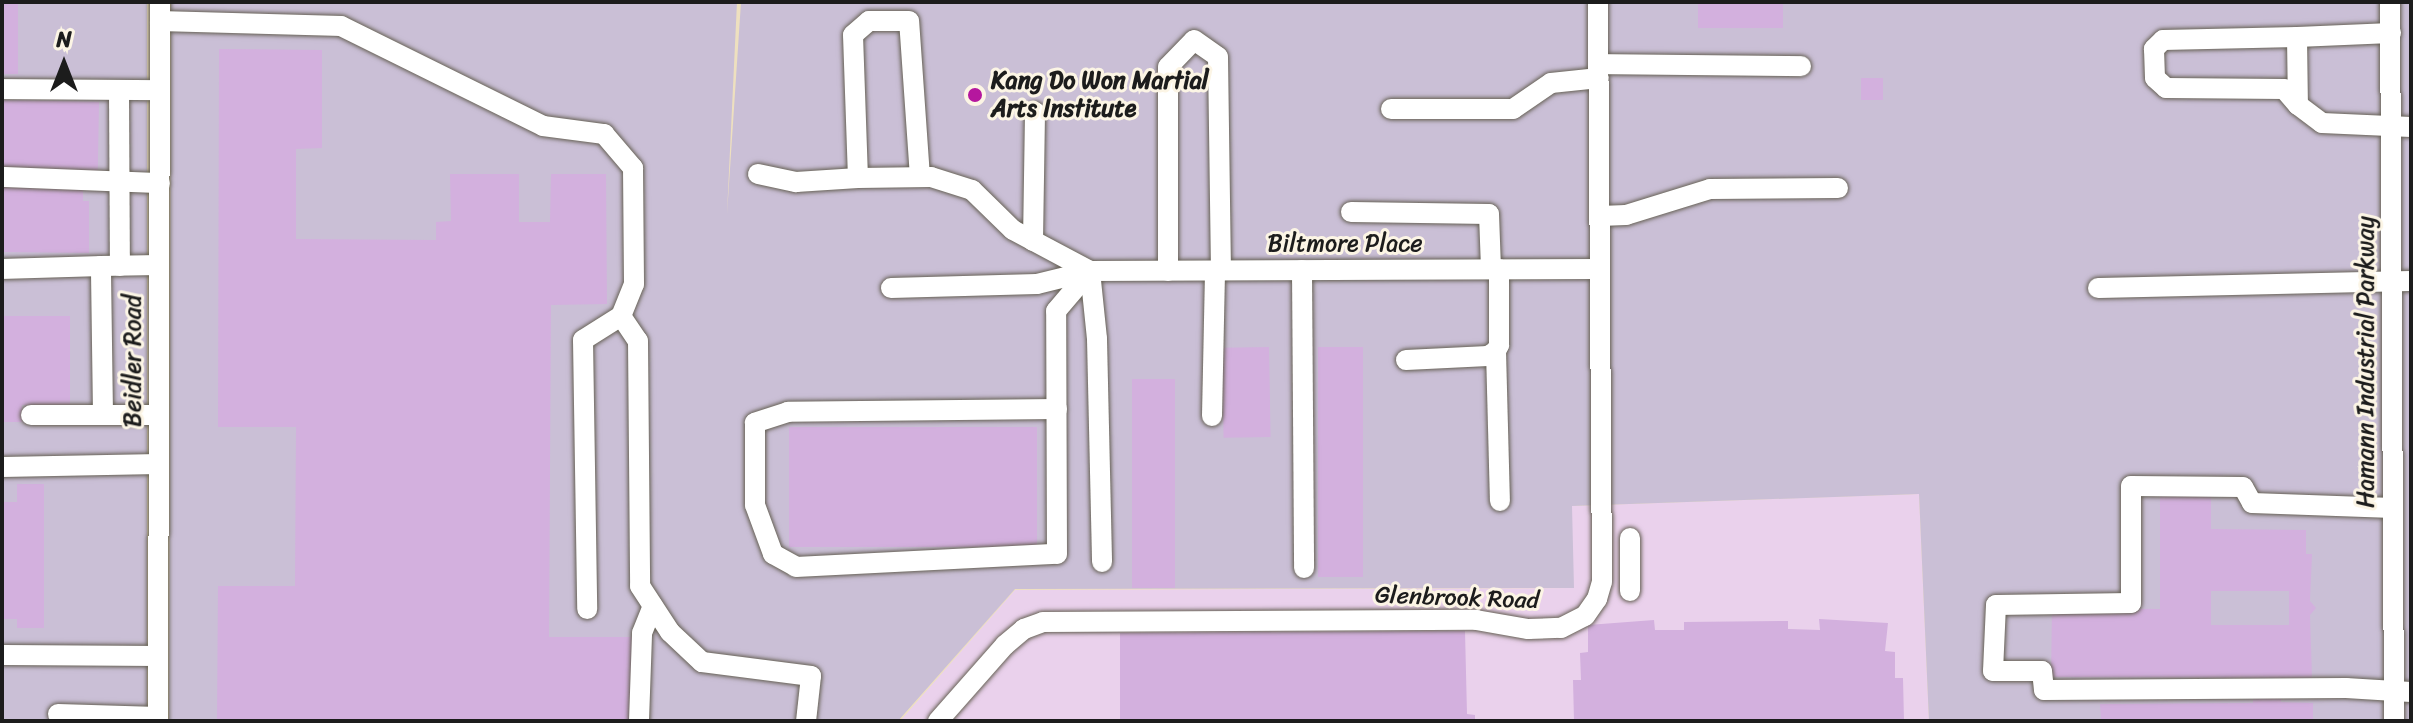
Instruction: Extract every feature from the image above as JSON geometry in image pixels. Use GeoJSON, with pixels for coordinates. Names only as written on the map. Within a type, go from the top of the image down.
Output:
{"type":"FeatureCollection","features":[{"type":"Feature","properties":{"kind":"street","name":"Glenbrook Road"},"geometry":{"type":"LineString","coordinates":[[938,721],[1005,645],[1024,629],[1043,622],[1476,620],[1528,629],[1561,628],[1585,616],[1597,599],[1602,582],[1598,2]]}},
{"type":"Feature","properties":{"kind":"street","name":"Hamann Industrial Parkway"},"geometry":{"type":"LineString","coordinates":[[2390,2],[2401,127],[2402,282],[2402,430],[2393,508],[2402,544],[2403,693],[2394,721]]}},
{"type":"Feature","properties":{"kind":"street"},"geometry":{"type":"LineString","coordinates":[[160,12],[341,26],[543,126],[604,134],[633,168],[634,284],[621,316],[583,340],[587,609]]}},
{"type":"Feature","properties":{"kind":"street","name":"Beidler Road"},"geometry":{"type":"LineString","coordinates":[[158,719],[160,12]]}},
{"type":"Feature","properties":{"kind":"street"},"geometry":{"type":"LineString","coordinates":[[858,178],[853,35],[869,21],[909,21],[920,177]]}},
{"type":"Feature","properties":{"kind":"street"},"geometry":{"type":"LineString","coordinates":[[2391,33],[2163,40],[2154,49],[2155,78],[2166,88],[2284,89],[2298,105],[2322,123],[2401,127]]}},
{"type":"Feature","properties":{"kind":"street"},"geometry":{"type":"LineString","coordinates":[[2297,37],[2298,105]]}},
{"type":"Feature","properties":{"kind":"street"},"geometry":{"type":"LineString","coordinates":[[1168,271],[1168,67],[1194,40],[1218,57],[1218,271],[1212,416]]}},
{"type":"Feature","properties":{"kind":"street"},"geometry":{"type":"LineString","coordinates":[[1391,109],[1513,109],[1551,83],[1599,71],[1801,66]]}},
{"type":"Feature","properties":{"kind":"street"},"geometry":{"type":"LineString","coordinates":[[2,89],[160,90]]}},
{"type":"Feature","properties":{"kind":"street"},"geometry":{"type":"LineString","coordinates":[[103,415],[110,266],[120,181],[119,90]]}},
{"type":"Feature","properties":{"kind":"street"},"geometry":{"type":"LineString","coordinates":[[1033,241],[1035,112]]}},
{"type":"Feature","properties":{"kind":"street"},"geometry":{"type":"LineString","coordinates":[[758,174],[796,182],[920,177],[972,190],[1013,230],[1090,271]]}},
{"type":"Feature","properties":{"kind":"street"},"geometry":{"type":"LineString","coordinates":[[2,177],[160,183]]}},
{"type":"Feature","properties":{"kind":"street"},"geometry":{"type":"LineString","coordinates":[[1600,216],[1626,215],[1710,189],[1838,188]]}},
{"type":"Feature","properties":{"kind":"street"},"geometry":{"type":"LineString","coordinates":[[1351,212],[1489,214],[1499,345],[1496,351],[1500,501]]}},
{"type":"Feature","properties":{"kind":"street"},"geometry":{"type":"LineString","coordinates":[[2,269],[159,265]]}},
{"type":"Feature","properties":{"kind":"street","name":"Biltmore Place"},"geometry":{"type":"LineString","coordinates":[[1090,271],[1600,269]]}},
{"type":"Feature","properties":{"kind":"street"},"geometry":{"type":"LineString","coordinates":[[1302,270],[1304,568]]}},
{"type":"Feature","properties":{"kind":"street"},"geometry":{"type":"LineString","coordinates":[[891,288],[1037,284],[1090,271]]}},
{"type":"Feature","properties":{"kind":"street"},"geometry":{"type":"LineString","coordinates":[[1057,409],[788,412],[755,423],[755,505],[773,554],[796,567],[1057,554],[1057,409],[1056,311],[1090,271]]}},
{"type":"Feature","properties":{"kind":"street"},"geometry":{"type":"LineString","coordinates":[[1090,271],[1097,339],[1102,562]]}},
{"type":"Feature","properties":{"kind":"street"},"geometry":{"type":"LineString","coordinates":[[2098,288],[2402,282]]}},
{"type":"Feature","properties":{"kind":"street"},"geometry":{"type":"LineString","coordinates":[[621,316],[638,341],[640,586],[670,632],[702,662],[811,676],[806,721]]}},
{"type":"Feature","properties":{"kind":"street"},"geometry":{"type":"LineString","coordinates":[[1406,360],[1488,356],[1496,351]]}},
{"type":"Feature","properties":{"kind":"street"},"geometry":{"type":"LineString","coordinates":[[31,415],[159,415]]}},
{"type":"Feature","properties":{"kind":"street"},"geometry":{"type":"LineString","coordinates":[[2,467],[159,464]]}},
{"type":"Feature","properties":{"kind":"street"},"geometry":{"type":"LineString","coordinates":[[2393,508],[2252,503],[2243,487],[2131,486],[2131,603],[1996,605],[1993,671],[2042,671],[2044,690],[2346,688],[2403,693]]}},
{"type":"Feature","properties":{"kind":"street"},"geometry":{"type":"LineString","coordinates":[[1630,538],[1630,591]]}},
{"type":"Feature","properties":{"kind":"street"},"geometry":{"type":"LineString","coordinates":[[639,721],[642,633],[653,606]]}},
{"type":"Feature","properties":{"kind":"street"},"geometry":{"type":"LineString","coordinates":[[4,655],[158,656]]}},
{"type":"Feature","properties":{"kind":"street"},"geometry":{"type":"LineString","coordinates":[[58,714],[158,719]]}},
{"type":"Feature","properties":{"kind":"shaded area"},"geometry":{"type":"Polygon","coordinates":[[[2,2],[147,2],[147,721],[2,721],[2,2]]]}},
{"type":"Feature","properties":{"kind":"shaded area"},"geometry":{"type":"Polygon","coordinates":[[[171,2],[737,2],[727,214],[741,2],[2411,2],[2411,721],[1929,721],[1919,494],[1572,506],[1574,588],[1015,589],[898,721],[169,721],[171,2]]]}},
{"type":"Feature","properties":{"kind":"shaded area"},"geometry":{"type":"Polygon","coordinates":[[[1919,494],[1929,721],[900,721],[1015,590],[1573,588],[1571,506],[1919,494]]]}},
{"type":"Feature","properties":{"kind":"building"},"geometry":{"type":"Polygon","coordinates":[[[2,2],[18,2],[18,74],[2,74],[2,2]]]}},
{"type":"Feature","properties":{"kind":"building"},"geometry":{"type":"Polygon","coordinates":[[[1698,2],[1783,2],[1783,28],[1698,28],[1698,2]]]}},
{"type":"Feature","properties":{"kind":"building"},"geometry":{"type":"Polygon","coordinates":[[[219,49],[322,50],[322,148],[296,149],[296,239],[436,240],[436,222],[451,221],[450,174],[519,174],[519,222],[550,222],[551,174],[606,174],[607,304],[551,305],[549,637],[635,637],[634,721],[217,721],[218,586],[295,586],[296,427],[218,427],[219,49]]]}},
{"type":"Feature","properties":{"kind":"building"},"geometry":{"type":"Polygon","coordinates":[[[1861,78],[1883,78],[1883,100],[1861,100],[1861,78]]]}},
{"type":"Feature","properties":{"kind":"building"},"geometry":{"type":"Polygon","coordinates":[[[2,100],[99,102],[98,172],[2,170],[2,100]]]}},
{"type":"Feature","properties":{"kind":"building"},"geometry":{"type":"Polygon","coordinates":[[[2,185],[83,186],[83,201],[89,201],[89,253],[2,252],[2,185]]]}},
{"type":"Feature","properties":{"kind":"building"},"geometry":{"type":"Polygon","coordinates":[[[2,316],[70,316],[70,406],[22,405],[22,422],[2,422],[2,316]]]}},
{"type":"Feature","properties":{"kind":"building"},"geometry":{"type":"Polygon","coordinates":[[[1269,347],[1271,437],[1224,438],[1222,348],[1269,347]]]}},
{"type":"Feature","properties":{"kind":"building"},"geometry":{"type":"Polygon","coordinates":[[[1318,347],[1363,347],[1363,577],[1318,577],[1318,347]]]}},
{"type":"Feature","properties":{"kind":"building"},"geometry":{"type":"Polygon","coordinates":[[[1132,379],[1175,379],[1175,588],[1132,588],[1132,379]]]}},
{"type":"Feature","properties":{"kind":"building"},"geometry":{"type":"Polygon","coordinates":[[[789,427],[1037,427],[1037,547],[789,547],[789,427]]]}},
{"type":"Feature","properties":{"kind":"building"},"geometry":{"type":"Polygon","coordinates":[[[17,484],[44,484],[44,628],[17,628],[17,619],[2,619],[2,502],[17,502],[17,484]]]}},
{"type":"Feature","properties":{"kind":"building"},"geometry":{"type":"Polygon","coordinates":[[[2160,492],[2211,493],[2211,529],[2306,530],[2306,554],[2312,554],[2310,601],[2316,608],[2310,615],[2312,678],[2051,677],[2052,608],[2160,609],[2160,492]],[[2211,591],[2211,625],[2289,625],[2289,591],[2211,591]]]}},
{"type":"Feature","properties":{"kind":"building"},"geometry":{"type":"Polygon","coordinates":[[[1819,619],[1888,623],[1885,651],[1895,652],[1895,678],[1903,678],[1904,721],[1574,721],[1573,680],[1581,680],[1580,653],[1588,652],[1588,625],[1654,620],[1655,630],[1684,630],[1684,622],[1788,621],[1788,629],[1820,630],[1819,619]]]}},
{"type":"Feature","properties":{"kind":"building"},"geometry":{"type":"Polygon","coordinates":[[[1465,631],[1467,714],[1475,715],[1475,721],[1120,721],[1120,633],[1465,631]]]}},
{"type":"Feature","properties":{"kind":"building"},"geometry":{"type":"Polygon","coordinates":[[[2253,690],[2281,690],[2281,702],[2313,703],[2313,721],[2101,721],[2100,704],[2253,703],[2253,690]]]}},
{"type":"Feature","properties":{"kind":"place","name":"Kang Do Won Martial Arts Institute"},"geometry":{"type":"Point","coordinates":[975,95]}}]}
